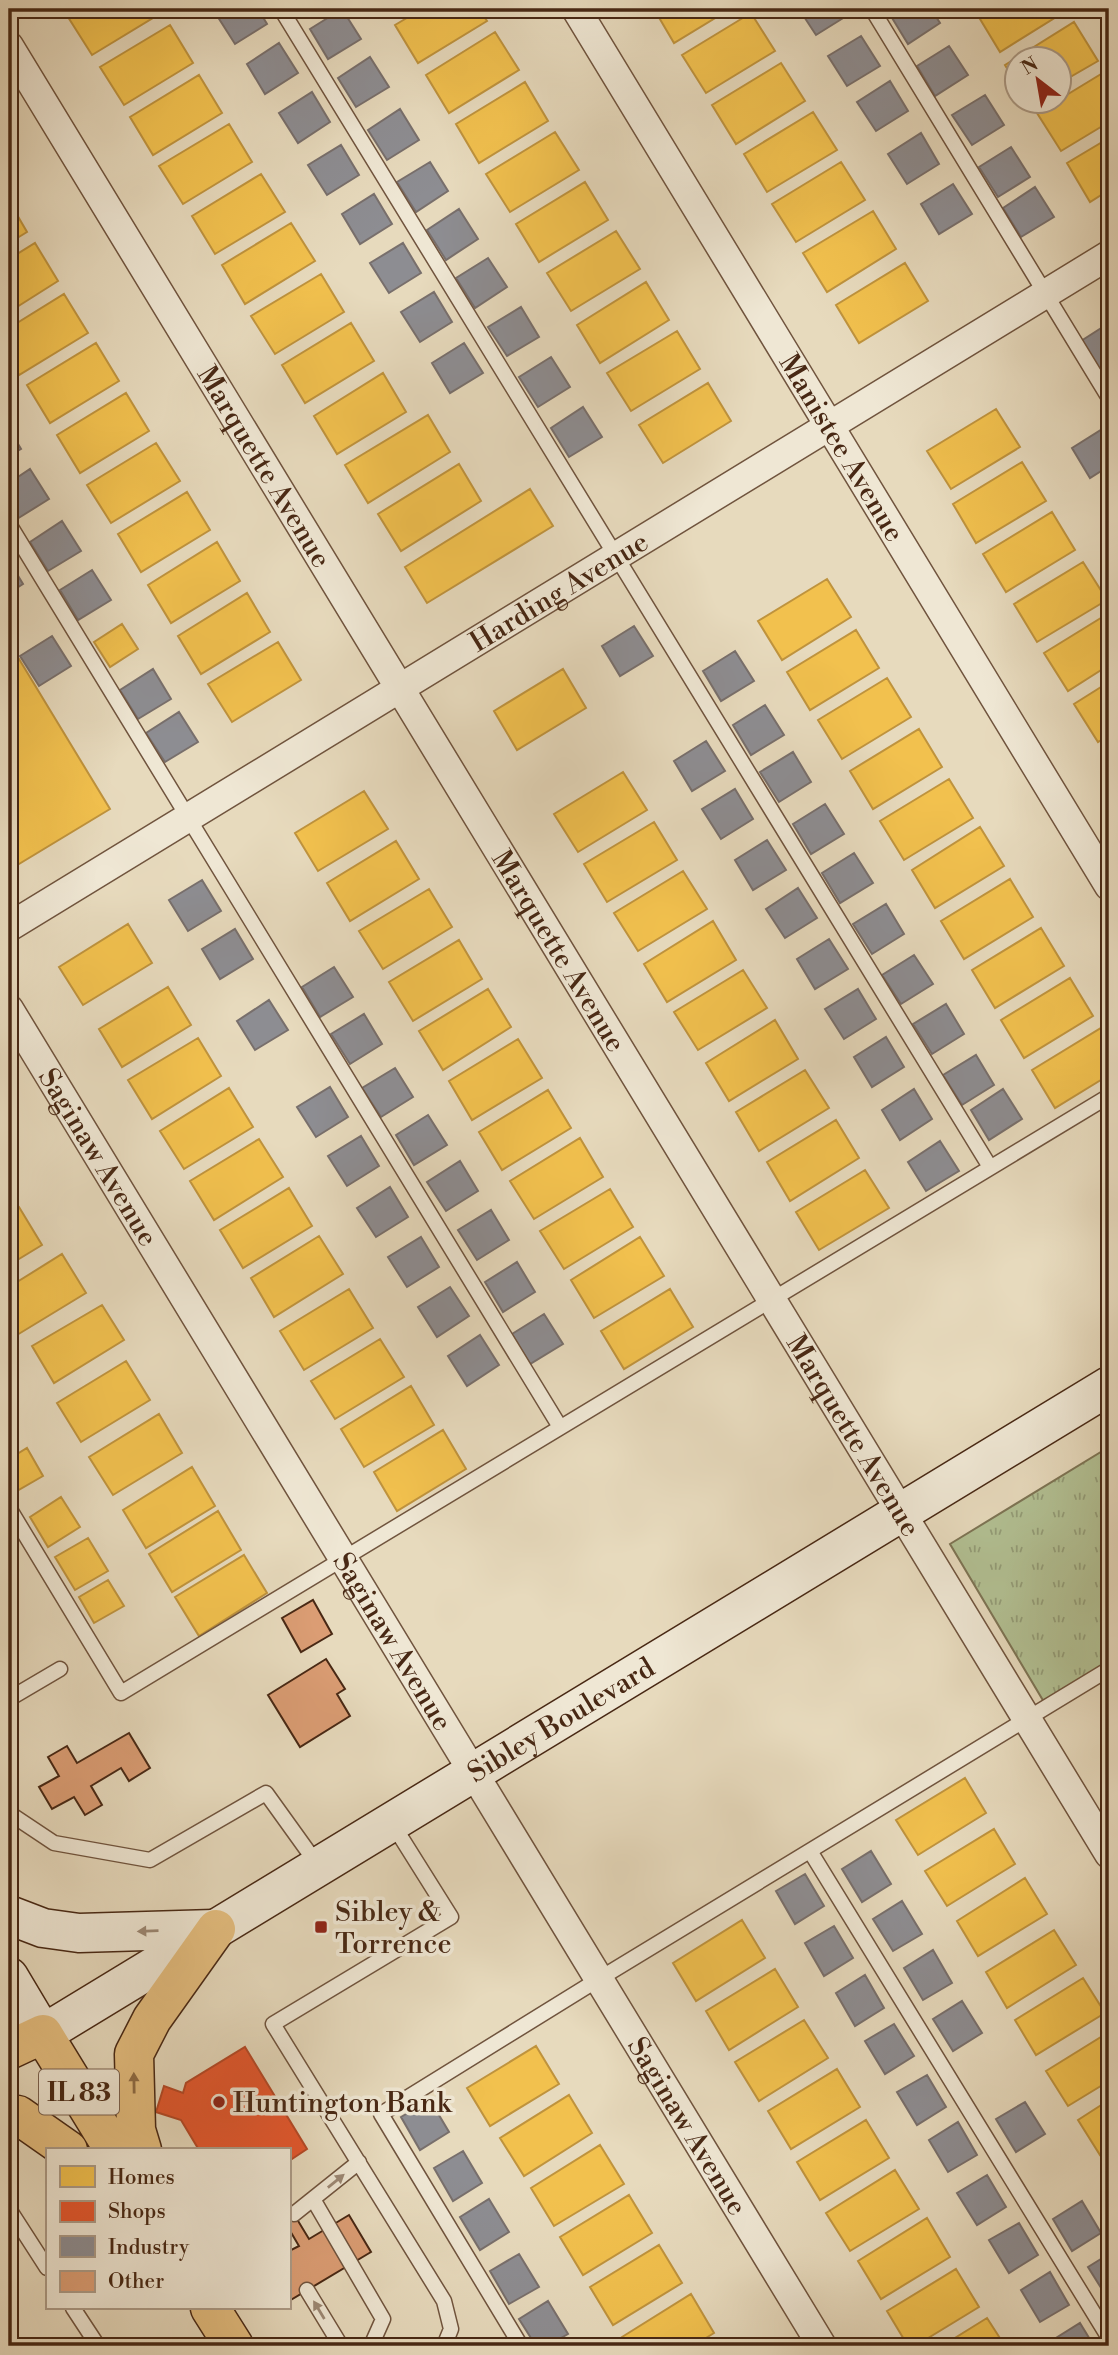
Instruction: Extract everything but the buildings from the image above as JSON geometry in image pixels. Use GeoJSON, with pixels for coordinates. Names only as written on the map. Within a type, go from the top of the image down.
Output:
{"type":"FeatureCollection","features":[{"type":"Feature","properties":{"kind":"main road","name":"Sibley Boulevard"},"geometry":{"type":"LineString","coordinates":[[9,2050],[43,2034],[1109,1386]]}},
{"type":"Feature","properties":{"kind":"main road"},"geometry":{"type":"LineString","coordinates":[[9,1915],[43,1928],[79,1933],[216,1929]]}},
{"type":"Feature","properties":{"kind":"main road"},"geometry":{"type":"LineString","coordinates":[[141,2148],[135,2130],[134,2054],[152,2020],[216,1929]]}},
{"type":"Feature","properties":{"kind":"main road"},"geometry":{"type":"LineString","coordinates":[[9,1977],[43,2034]]}},
{"type":"Feature","properties":{"kind":"main road","name":"IL 83"},"geometry":{"type":"LineString","coordinates":[[43,2034],[113,2148]]}},
{"type":"Feature","properties":{"kind":"main road"},"geometry":{"type":"LineString","coordinates":[[9,2114],[18,2115],[65,2148]]}},
{"type":"Feature","properties":{"kind":"main road"},"geometry":{"type":"LineString","coordinates":[[211,2310],[234,2346]]}},
{"type":"Feature","properties":{"kind":"street","name":"Manistee Avenue"},"geometry":{"type":"LineString","coordinates":[[576,9],[1109,886]]}},
{"type":"Feature","properties":{"kind":"street","name":"Marquette Avenue"},"geometry":{"type":"LineString","coordinates":[[9,46],[1109,1854]]}},
{"type":"Feature","properties":{"kind":"street","name":"Harding Avenue"},"geometry":{"type":"LineString","coordinates":[[9,927],[1109,255]]}},
{"type":"Feature","properties":{"kind":"street","name":"Saginaw Avenue"},"geometry":{"type":"LineString","coordinates":[[10,1013],[822,2346]]}},
{"type":"Feature","properties":{"kind":"lane"},"geometry":{"type":"LineString","coordinates":[[281,9],[990,1167]]}},
{"type":"Feature","properties":{"kind":"lane"},"geometry":{"type":"LineString","coordinates":[[872,9],[1109,398]]}},
{"type":"Feature","properties":{"kind":"lane"},"geometry":{"type":"LineString","coordinates":[[9,524],[560,1427]]}},
{"type":"Feature","properties":{"kind":"lane"},"geometry":{"type":"LineString","coordinates":[[9,1508],[121,1693],[1109,1096]]}},
{"type":"Feature","properties":{"kind":"lane"},"geometry":{"type":"LineString","coordinates":[[9,1699],[60,1669]]}},
{"type":"Feature","properties":{"kind":"lane"},"geometry":{"type":"LineString","coordinates":[[521,2346],[381,2114],[1109,1669]]}},
{"type":"Feature","properties":{"kind":"lane"},"geometry":{"type":"LineString","coordinates":[[9,1813],[54,1843],[150,1860],[266,1793],[318,1867]]}},
{"type":"Feature","properties":{"kind":"lane"},"geometry":{"type":"LineString","coordinates":[[391,1822],[451,1917],[273,2024],[444,2301],[452,2329],[444,2346]]}},
{"type":"Feature","properties":{"kind":"lane"},"geometry":{"type":"LineString","coordinates":[[810,1851],[1109,2338]]}},
{"type":"Feature","properties":{"kind":"lane"},"geometry":{"type":"LineString","coordinates":[[294,2214],[359,2162]]}},
{"type":"Feature","properties":{"kind":"lane"},"geometry":{"type":"LineString","coordinates":[[307,2290],[341,2346],[371,2346],[383,2319],[313,2199]]}},
{"type":"Feature","properties":{"kind":"lane"},"geometry":{"type":"LineString","coordinates":[[9,2209],[46,2266]]}},
{"type":"Feature","properties":{"kind":"lane"},"geometry":{"type":"LineString","coordinates":[[74,2310],[98,2346]]}},
{"type":"Feature","properties":{"kind":"green space"},"geometry":{"type":"Polygon","coordinates":[[[1109,1447],[1109,1662],[1044,1702],[950,1544],[1109,1447]]]}},
{"type":"Feature","properties":{"kind":"place","name":"Sibley & Torrence"},"geometry":{"type":"Point","coordinates":[321,1927]}},
{"type":"Feature","properties":{"kind":"place","name":"Huntington Bank"},"geometry":{"type":"Point","coordinates":[219,2102]}}]}
